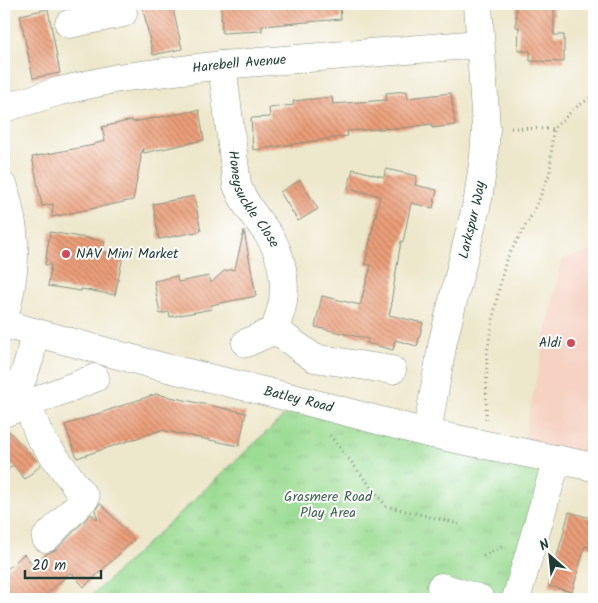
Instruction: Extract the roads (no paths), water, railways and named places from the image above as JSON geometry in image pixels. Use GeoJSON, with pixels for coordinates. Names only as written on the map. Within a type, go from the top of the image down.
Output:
{"type":"FeatureCollection","features":[{"type":"Feature","properties":{"kind":"street","name":"Larkspur Way"},"geometry":{"type":"LineString","coordinates":[[428,433],[443,341],[478,199],[486,128],[478,4]]}},
{"type":"Feature","properties":{"kind":"street"},"geometry":{"type":"LineString","coordinates":[[69,24],[106,12]]}},
{"type":"Feature","properties":{"kind":"street","name":"Harebell Avenue"},"geometry":{"type":"LineString","coordinates":[[4,108],[60,91],[118,78],[222,65],[480,44]]}},
{"type":"Feature","properties":{"kind":"street","name":"Honeysuckle Close"},"geometry":{"type":"LineString","coordinates":[[222,65],[237,185],[242,198],[271,239],[278,254],[282,273],[283,300],[275,330]]}},
{"type":"Feature","properties":{"kind":"street"},"geometry":{"type":"LineString","coordinates":[[4,187],[10,214],[14,251],[12,281],[4,319]]}},
{"type":"Feature","properties":{"kind":"street","name":"Batley Road"},"geometry":{"type":"LineString","coordinates":[[4,324],[159,366],[428,433],[594,467]]}},
{"type":"Feature","properties":{"kind":"street"},"geometry":{"type":"LineString","coordinates":[[246,343],[275,330],[314,358],[392,370]]}},
{"type":"Feature","properties":{"kind":"street"},"geometry":{"type":"LineString","coordinates":[[12,409],[30,356],[34,332]]}},
{"type":"Feature","properties":{"kind":"street"},"geometry":{"type":"LineString","coordinates":[[12,409],[95,378]]}},
{"type":"Feature","properties":{"kind":"street"},"geometry":{"type":"LineString","coordinates":[[12,409],[40,437],[86,498],[46,538]]}},
{"type":"Feature","properties":{"kind":"street"},"geometry":{"type":"LineString","coordinates":[[516,599],[557,459]]}},
{"type":"Feature","properties":{"kind":"street"},"geometry":{"type":"LineString","coordinates":[[441,587],[480,599]]}},
{"type":"Feature","properties":{"kind":"place","name":"NAV Mini Market"},"geometry":{"type":"Point","coordinates":[66,254]}},
{"type":"Feature","properties":{"kind":"place","name":"Aldi"},"geometry":{"type":"Point","coordinates":[571,343]}},
{"type":"Feature","properties":{"kind":"park label","name":"Grasmere Road Play Area"},"geometry":{"type":"Point","coordinates":[328,506]}}]}
